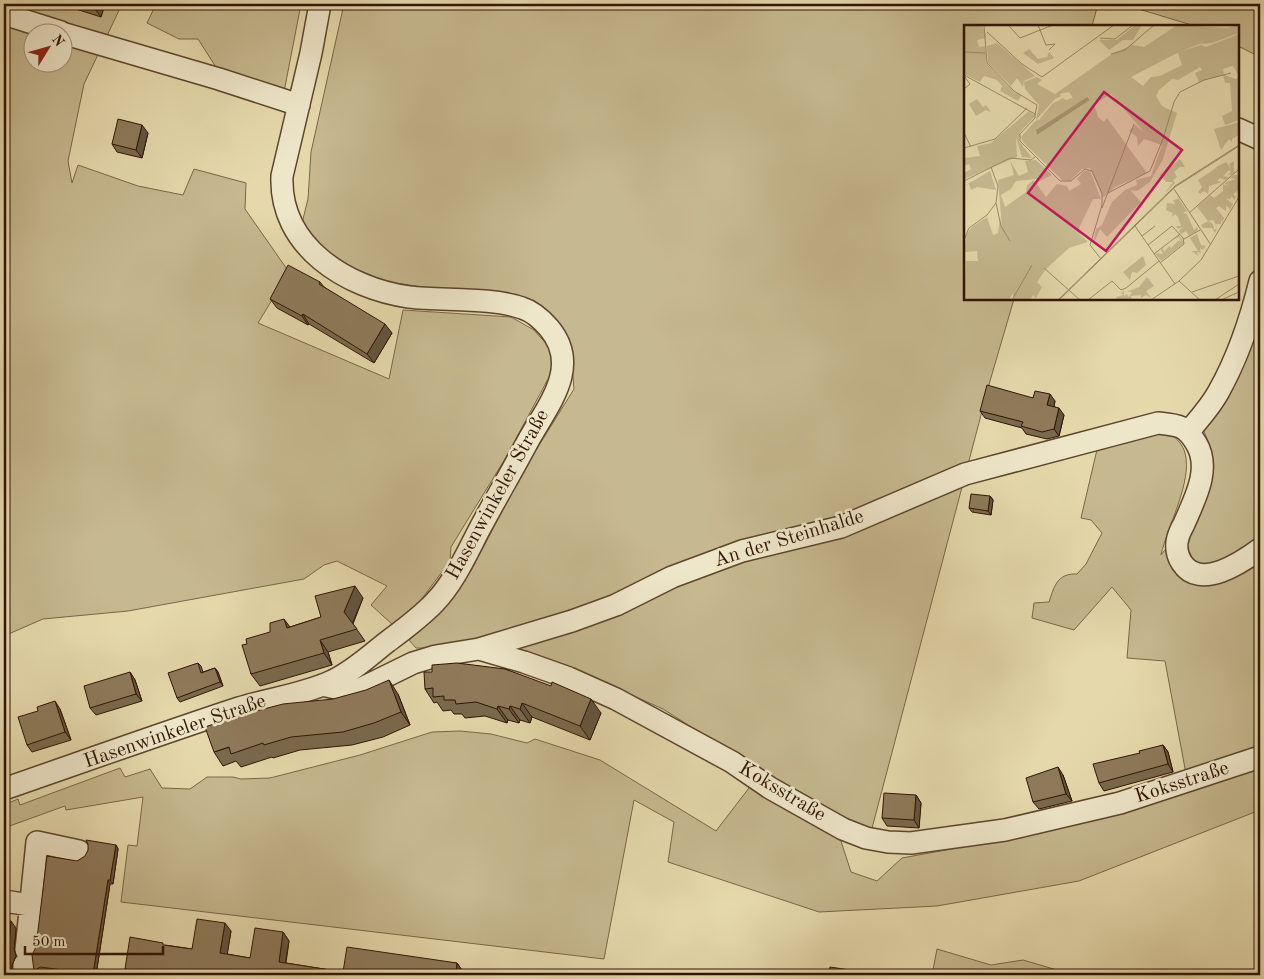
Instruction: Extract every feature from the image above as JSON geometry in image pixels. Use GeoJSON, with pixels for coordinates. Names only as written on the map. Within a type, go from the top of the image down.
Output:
{"type":"FeatureCollection","features":[{"type":"Feature","properties":{"kind":"street","name":"Hasenwinkeler Straße"},"geometry":{"type":"LineString","coordinates":[[4,790],[252,704],[322,685],[350,671],[422,615],[440,596],[461,565],[558,389],[561,380],[562,359],[558,344],[552,331],[536,316],[522,308],[487,302],[394,294],[373,288],[349,277],[318,258],[298,236],[285,208],[282,187],[284,164],[311,54],[320,4]]}},
{"type":"Feature","properties":{"kind":"street"},"geometry":{"type":"LineString","coordinates":[[4,14],[28,22]]}},
{"type":"Feature","properties":{"kind":"street"},"geometry":{"type":"LineString","coordinates":[[72,36],[219,79],[299,105]]}},
{"type":"Feature","properties":{"kind":"street"},"geometry":{"type":"LineString","coordinates":[[1239,129],[1260,139]]}},
{"type":"Feature","properties":{"kind":"street"},"geometry":{"type":"LineString","coordinates":[[1260,281],[1255,302],[1232,366],[1209,406],[1189,431],[1198,446],[1202,468],[1200,483],[1177,540],[1177,550],[1185,568],[1191,572],[1213,574],[1242,562],[1260,549]]}},
{"type":"Feature","properties":{"kind":"street","name":"An der Steinhalde"},"geometry":{"type":"LineString","coordinates":[[479,649],[590,615],[616,605],[672,577],[742,551],[841,527],[965,474],[1153,424],[1176,425],[1189,431]]}},
{"type":"Feature","properties":{"kind":"street","name":"Koksstraße"},"geometry":{"type":"LineString","coordinates":[[322,685],[354,692],[413,663],[436,656],[479,649],[524,662],[568,678],[616,699],[725,758],[770,788],[843,829],[866,838],[911,844],[1004,830],[1120,803],[1260,757]]}},
{"type":"Feature","properties":{"kind":"street"},"geometry":{"type":"LineString","coordinates":[[25,963],[37,842],[79,851]]}},
{"type":"Feature","properties":{"kind":"street"},"geometry":{"type":"LineString","coordinates":[[4,901],[30,905]]}},
{"type":"Feature","properties":{"kind":"shaded area"},"geometry":{"type":"Polygon","coordinates":[[[4,4],[122,4],[84,84],[68,161],[72,183],[78,165],[138,186],[183,195],[194,169],[246,183],[245,209],[289,272],[258,323],[389,379],[403,310],[511,317],[534,330],[550,348],[554,368],[505,459],[451,547],[450,561],[415,608],[393,625],[371,605],[387,586],[337,561],[324,565],[304,579],[128,611],[43,619],[4,636],[4,4]]]}},
{"type":"Feature","properties":{"kind":"shaded area"},"geometry":{"type":"Polygon","coordinates":[[[156,4],[301,4],[284,92],[221,75],[198,39],[179,39],[147,23],[156,4]]]}},
{"type":"Feature","properties":{"kind":"shaded area"},"geometry":{"type":"Polygon","coordinates":[[[344,4],[1098,4],[1092,25],[964,25],[964,300],[1014,300],[990,381],[871,832],[800,796],[663,709],[571,668],[481,638],[432,648],[416,648],[409,640],[426,625],[471,571],[523,471],[574,389],[571,351],[563,331],[546,310],[517,296],[446,290],[387,282],[349,266],[325,249],[302,223],[308,199],[311,152],[344,4]]]}},
{"type":"Feature","properties":{"kind":"shaded area"},"geometry":{"type":"Polygon","coordinates":[[[1122,4],[1210,4],[1217,6],[1218,4],[1260,4],[1260,57],[1239,46],[1239,25],[1192,25],[1122,4]]]}},
{"type":"Feature","properties":{"kind":"shaded area"},"geometry":{"type":"Polygon","coordinates":[[[1260,301],[1260,810],[1079,881],[937,906],[819,912],[668,862],[674,822],[634,800],[604,959],[121,902],[128,845],[137,846],[143,797],[66,810],[65,806],[4,828],[4,805],[18,799],[20,805],[120,768],[125,777],[150,769],[162,788],[190,789],[207,777],[270,778],[360,755],[432,732],[460,731],[491,734],[527,743],[535,739],[600,760],[716,831],[752,784],[839,835],[851,872],[877,881],[902,858],[1049,831],[1189,790],[1165,661],[1127,658],[1131,610],[1112,587],[1074,630],[1032,618],[1034,603],[1049,602],[1057,582],[1061,578],[1070,574],[1077,574],[1086,564],[1102,533],[1091,520],[1081,518],[1099,441],[1135,433],[1171,434],[1180,442],[1187,464],[1183,490],[1161,555],[1172,541],[1187,544],[1204,500],[1210,476],[1211,450],[1202,427],[1260,301]]]}},
{"type":"Feature","properties":{"kind":"shaded area"},"geometry":{"type":"Polygon","coordinates":[[[937,949],[991,965],[1023,960],[1074,975],[932,975],[937,949]]]}},
{"type":"Feature","properties":{"kind":"building"},"geometry":{"type":"Polygon","coordinates":[[[118,119],[142,125],[136,150],[112,144],[118,119]]]}},
{"type":"Feature","properties":{"kind":"building"},"geometry":{"type":"Polygon","coordinates":[[[288,265],[320,282],[319,284],[385,324],[367,354],[303,314],[302,316],[270,299],[288,265]]]}},
{"type":"Feature","properties":{"kind":"building"},"geometry":{"type":"Polygon","coordinates":[[[987,385],[1033,398],[1035,391],[1050,394],[1047,405],[1059,408],[1054,429],[1042,432],[1021,426],[1023,422],[980,411],[987,385]]]}},
{"type":"Feature","properties":{"kind":"building"},"geometry":{"type":"Polygon","coordinates":[[[971,494],[990,496],[988,511],[969,508],[971,494]]]}},
{"type":"Feature","properties":{"kind":"building"},"geometry":{"type":"Polygon","coordinates":[[[355,586],[344,612],[357,629],[320,640],[324,653],[251,674],[242,645],[247,644],[246,639],[270,632],[270,623],[284,619],[287,628],[321,617],[315,596],[355,586]]]}},
{"type":"Feature","properties":{"kind":"building"},"geometry":{"type":"Polygon","coordinates":[[[198,663],[201,673],[215,668],[220,682],[177,698],[168,673],[198,663]]]}},
{"type":"Feature","properties":{"kind":"building"},"geometry":{"type":"Polygon","coordinates":[[[457,663],[505,669],[551,686],[552,682],[591,699],[580,726],[522,703],[520,709],[510,706],[509,709],[498,706],[497,709],[476,702],[456,704],[455,700],[444,700],[444,696],[433,697],[433,688],[425,689],[424,672],[432,672],[432,665],[457,663]]]}},
{"type":"Feature","properties":{"kind":"building"},"geometry":{"type":"Polygon","coordinates":[[[130,672],[136,694],[90,708],[84,686],[130,672]]]}},
{"type":"Feature","properties":{"kind":"building"},"geometry":{"type":"Polygon","coordinates":[[[389,680],[401,712],[374,723],[343,732],[291,737],[264,745],[263,743],[231,754],[229,747],[214,752],[205,727],[237,716],[283,704],[333,699],[366,690],[389,680]]]}},
{"type":"Feature","properties":{"kind":"building"},"geometry":{"type":"Polygon","coordinates":[[[55,701],[65,732],[27,745],[18,717],[38,711],[37,707],[55,701]]]}},
{"type":"Feature","properties":{"kind":"building"},"geometry":{"type":"Polygon","coordinates":[[[1163,745],[1168,764],[1099,783],[1093,764],[1140,753],[1139,751],[1163,745]]]}},
{"type":"Feature","properties":{"kind":"building"},"geometry":{"type":"Polygon","coordinates":[[[1058,767],[1066,794],[1033,802],[1026,778],[1058,767]]]}},
{"type":"Feature","properties":{"kind":"building"},"geometry":{"type":"Polygon","coordinates":[[[884,793],[916,795],[914,820],[882,818],[884,793]]]}},
{"type":"Feature","properties":{"kind":"building"},"geometry":{"type":"Polygon","coordinates":[[[86,840],[116,845],[110,880],[108,880],[93,974],[40,967],[34,971],[32,955],[36,947],[47,856],[77,861],[85,856],[88,850],[86,840]]]}},
{"type":"Feature","properties":{"kind":"building"},"geometry":{"type":"Polygon","coordinates":[[[197,919],[225,923],[220,953],[250,958],[255,928],[283,932],[279,962],[343,972],[344,975],[165,975],[125,969],[130,937],[163,943],[163,945],[192,949],[197,919]]]}},
{"type":"Feature","properties":{"kind":"building"},"geometry":{"type":"Polygon","coordinates":[[[4,920],[11,921],[10,949],[6,964],[4,964],[4,920]]]}},
{"type":"Feature","properties":{"kind":"building"},"geometry":{"type":"Polygon","coordinates":[[[347,947],[457,963],[456,975],[366,975],[343,972],[347,947]]]}},
{"type":"Feature","properties":{"kind":"building"},"geometry":{"type":"Polygon","coordinates":[[[830,967],[883,975],[828,975],[830,967]]]}}]}
